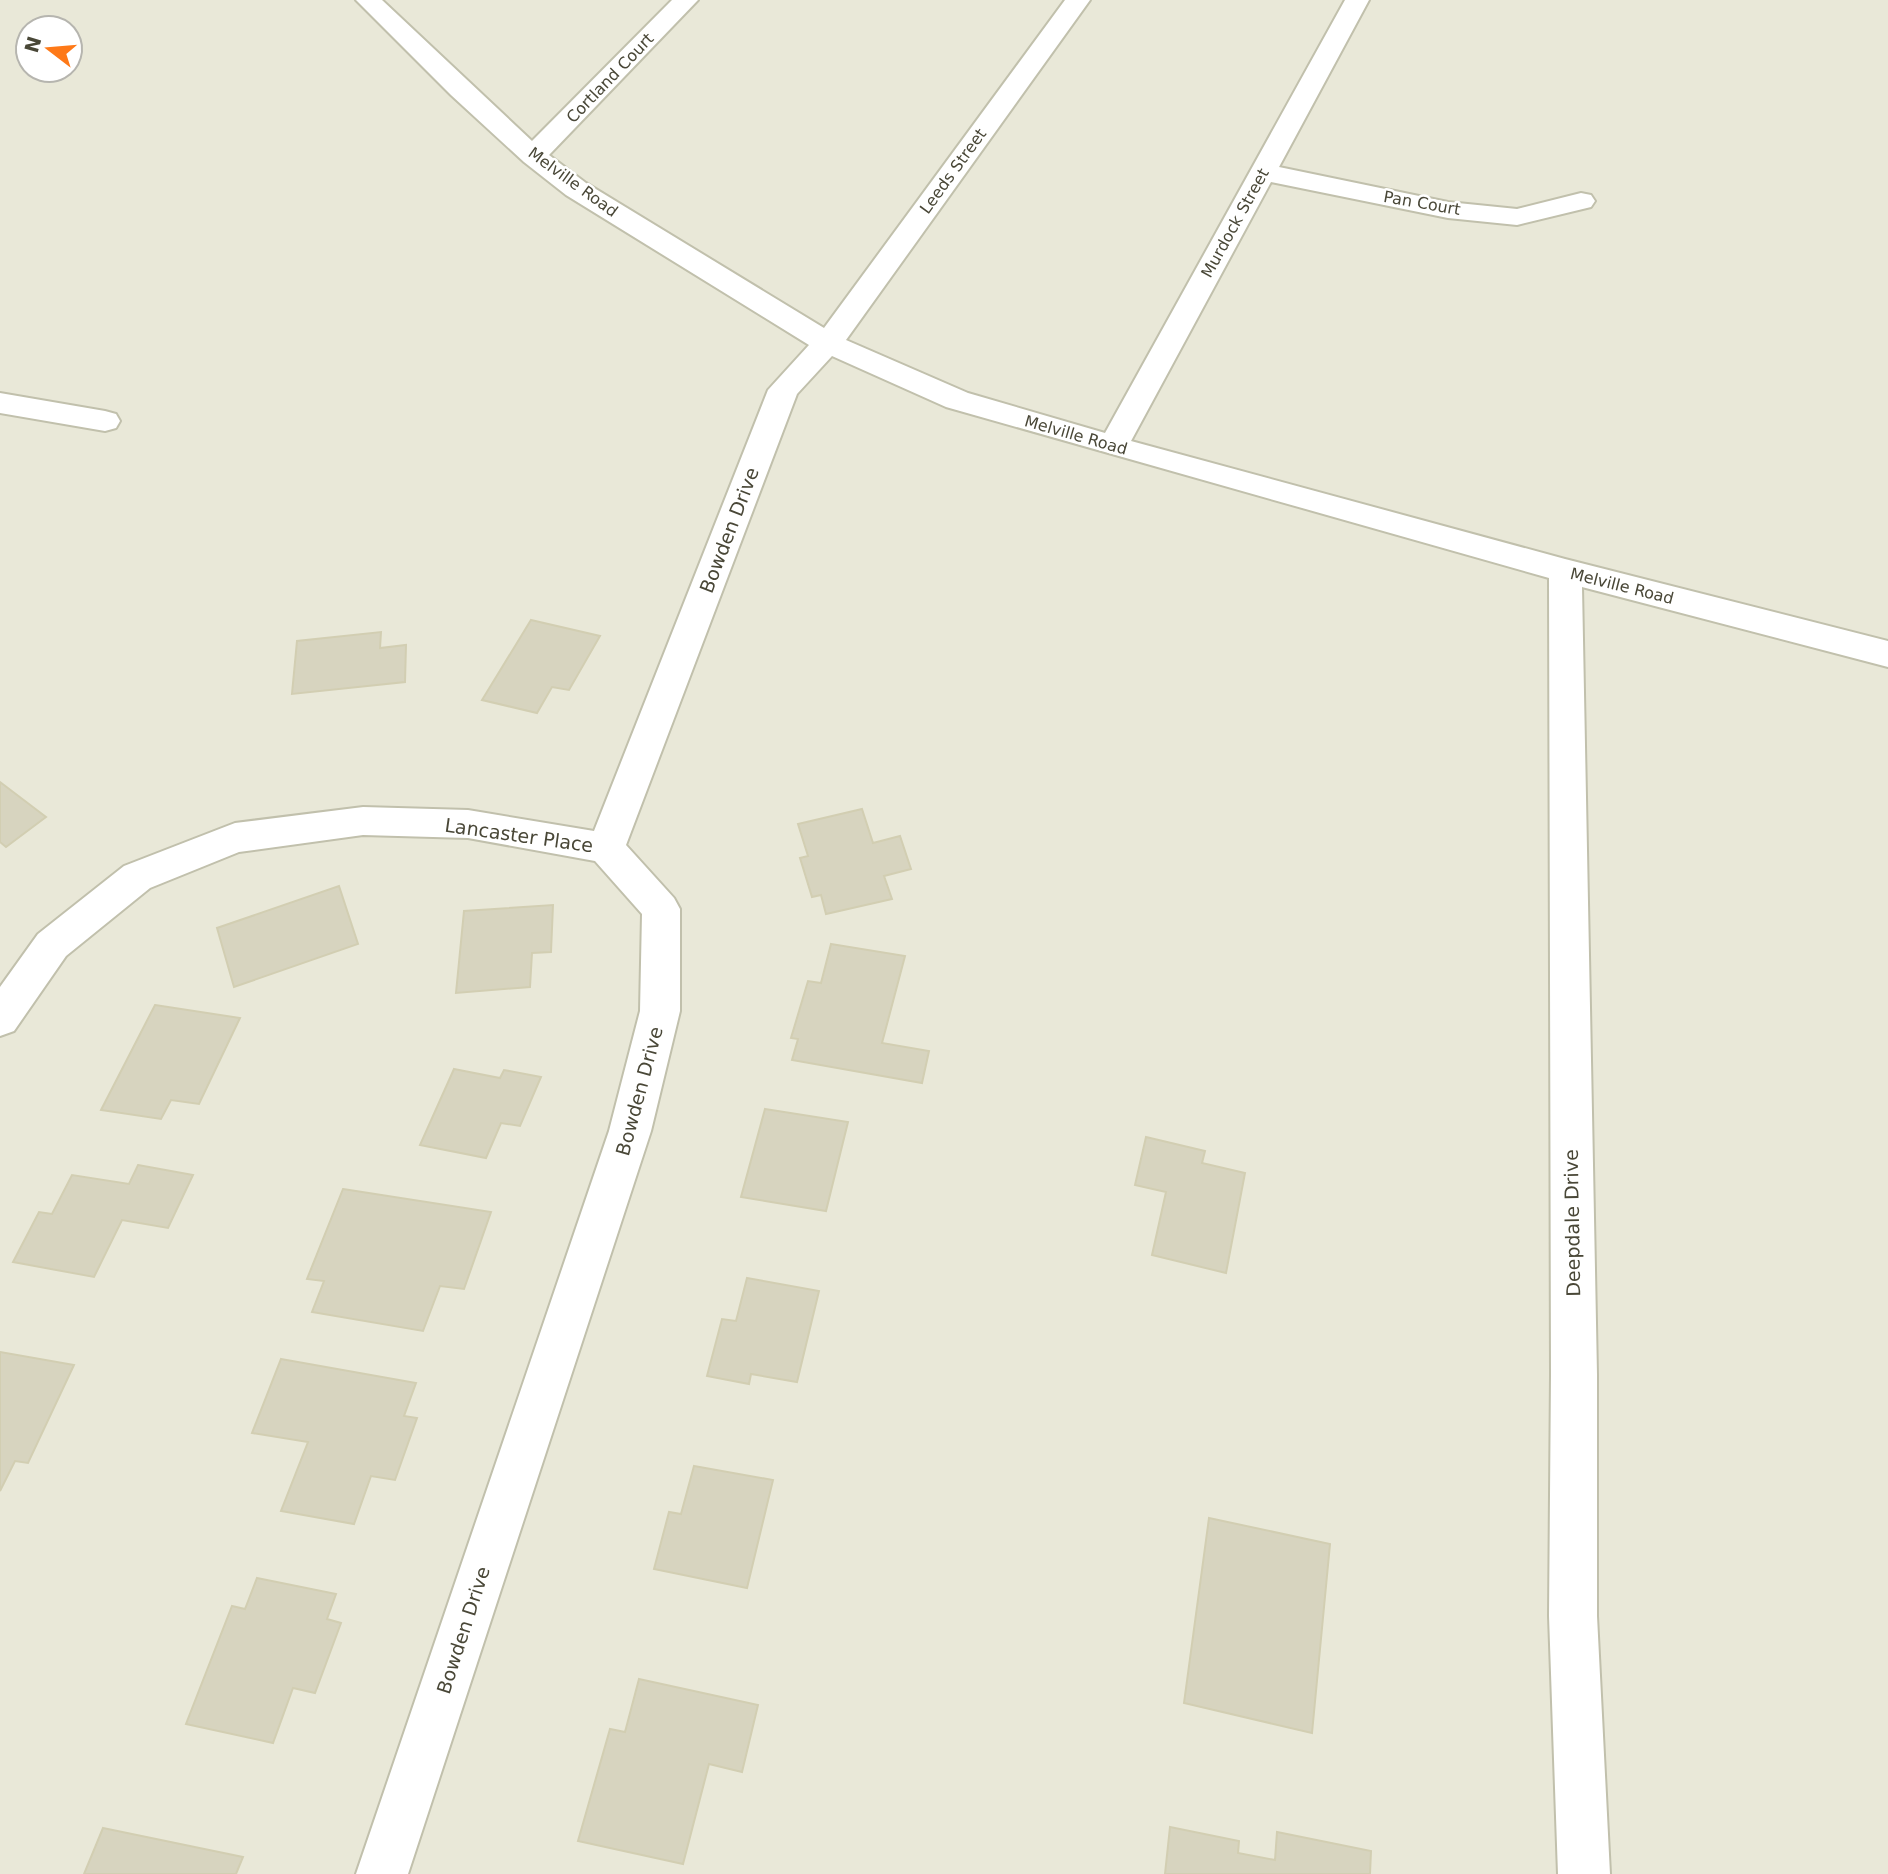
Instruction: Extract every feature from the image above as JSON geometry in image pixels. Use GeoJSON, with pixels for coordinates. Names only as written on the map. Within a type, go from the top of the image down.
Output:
{"type":"FeatureCollection","features":[{"type":"Feature","properties":{"kind":"street","name":"Melville Road"},"geometry":{"type":"LineString","coordinates":[[368,0],[460,90],[533,156],[610,210],[828,343],[957,400],[1565,571],[1888,654]]}},
{"type":"Feature","properties":{"kind":"street","name":"Cortland Court"},"geometry":{"type":"LineString","coordinates":[[533,156],[686,0]]}},
{"type":"Feature","properties":{"kind":"street","name":"Leeds Street"},"geometry":{"type":"LineString","coordinates":[[828,343],[1078,0]]}},
{"type":"Feature","properties":{"kind":"street","name":"Murdock Street"},"geometry":{"type":"LineString","coordinates":[[1113,446],[1357,0]]}},
{"type":"Feature","properties":{"kind":"street","name":"Pan Court"},"geometry":{"type":"LineString","coordinates":[[1263,172],[1448,210],[1517,217],[1581,201]]}},
{"type":"Feature","properties":{"kind":"street","name":"Bowden Drive"},"geometry":{"type":"LineString","coordinates":[[382,1874],[630,1130],[660,1012],[661,909],[606,848],[783,390],[828,343]]}},
{"type":"Feature","properties":{"kind":"street"},"geometry":{"type":"LineString","coordinates":[[0,403],[105,421]]}},
{"type":"Feature","properties":{"kind":"street","name":"Deepdale Drive"},"geometry":{"type":"LineString","coordinates":[[1565,571],[1574,1361],[1573,1616],[1584,1874]]}},
{"type":"Feature","properties":{"kind":"street","name":"Lancaster Place"},"geometry":{"type":"LineString","coordinates":[[0,1019],[52,945],[137,877],[235,838],[363,821],[468,824],[606,848]]}},
{"type":"Feature","properties":{"kind":"shaded area"},"geometry":{"type":"Polygon","coordinates":[[[0,0],[1888,0],[1888,1874],[0,1874],[0,0]]]}},
{"type":"Feature","properties":{"kind":"building"},"geometry":{"type":"Polygon","coordinates":[[[531,620],[600,636],[569,690],[552,687],[537,713],[482,700],[531,620]]]}},
{"type":"Feature","properties":{"kind":"building"},"geometry":{"type":"Polygon","coordinates":[[[381,632],[380,648],[406,645],[405,682],[292,694],[297,641],[381,632]]]}},
{"type":"Feature","properties":{"kind":"building"},"geometry":{"type":"Polygon","coordinates":[[[0,782],[46,817],[6,847],[0,842],[0,782]]]}},
{"type":"Feature","properties":{"kind":"building"},"geometry":{"type":"Polygon","coordinates":[[[862,809],[873,843],[900,836],[911,869],[884,876],[892,899],[826,914],[821,895],[812,897],[800,858],[808,856],[798,824],[862,809]]]}},
{"type":"Feature","properties":{"kind":"building"},"geometry":{"type":"Polygon","coordinates":[[[339,886],[358,944],[234,987],[217,928],[339,886]]]}},
{"type":"Feature","properties":{"kind":"building"},"geometry":{"type":"Polygon","coordinates":[[[553,905],[551,952],[532,953],[530,987],[456,993],[464,911],[553,905]]]}},
{"type":"Feature","properties":{"kind":"building"},"geometry":{"type":"Polygon","coordinates":[[[831,944],[905,956],[882,1043],[929,1051],[922,1083],[792,1060],[798,1039],[791,1038],[808,981],[821,983],[831,944]]]}},
{"type":"Feature","properties":{"kind":"building"},"geometry":{"type":"Polygon","coordinates":[[[155,1005],[240,1018],[199,1104],[171,1100],[161,1119],[101,1110],[155,1005]]]}},
{"type":"Feature","properties":{"kind":"building"},"geometry":{"type":"Polygon","coordinates":[[[454,1069],[500,1078],[504,1070],[541,1077],[520,1126],[501,1123],[486,1158],[420,1145],[454,1069]]]}},
{"type":"Feature","properties":{"kind":"building"},"geometry":{"type":"Polygon","coordinates":[[[765,1109],[848,1122],[826,1211],[741,1197],[765,1109]]]}},
{"type":"Feature","properties":{"kind":"building"},"geometry":{"type":"Polygon","coordinates":[[[1146,1137],[1205,1151],[1202,1163],[1245,1173],[1226,1273],[1152,1255],[1166,1192],[1135,1185],[1146,1137]]]}},
{"type":"Feature","properties":{"kind":"building"},"geometry":{"type":"Polygon","coordinates":[[[138,1165],[193,1175],[168,1228],[122,1220],[94,1277],[13,1262],[39,1212],[52,1214],[72,1175],[129,1184],[138,1165]]]}},
{"type":"Feature","properties":{"kind":"building"},"geometry":{"type":"Polygon","coordinates":[[[343,1189],[491,1212],[464,1289],[440,1286],[423,1331],[312,1312],[324,1281],[307,1279],[343,1189]]]}},
{"type":"Feature","properties":{"kind":"building"},"geometry":{"type":"Polygon","coordinates":[[[747,1278],[819,1291],[797,1382],[751,1374],[749,1384],[707,1376],[722,1319],[736,1321],[747,1278]]]}},
{"type":"Feature","properties":{"kind":"building"},"geometry":{"type":"Polygon","coordinates":[[[0,1352],[74,1365],[28,1463],[15,1461],[0,1491],[0,1352]]]}},
{"type":"Feature","properties":{"kind":"building"},"geometry":{"type":"Polygon","coordinates":[[[281,1359],[416,1383],[404,1416],[417,1418],[395,1480],[371,1476],[354,1524],[281,1511],[308,1442],[252,1433],[281,1359]]]}},
{"type":"Feature","properties":{"kind":"building"},"geometry":{"type":"Polygon","coordinates":[[[694,1466],[773,1480],[747,1588],[654,1569],[669,1512],[681,1514],[694,1466]]]}},
{"type":"Feature","properties":{"kind":"building"},"geometry":{"type":"Polygon","coordinates":[[[1209,1518],[1330,1544],[1312,1733],[1184,1703],[1209,1518]]]}},
{"type":"Feature","properties":{"kind":"building"},"geometry":{"type":"Polygon","coordinates":[[[257,1578],[336,1594],[327,1619],[341,1623],[315,1693],[293,1688],[273,1743],[186,1724],[232,1606],[245,1609],[257,1578]]]}},
{"type":"Feature","properties":{"kind":"building"},"geometry":{"type":"Polygon","coordinates":[[[639,1679],[758,1705],[742,1772],[709,1764],[683,1864],[578,1841],[610,1729],[625,1732],[639,1679]]]}},
{"type":"Feature","properties":{"kind":"building"},"geometry":{"type":"Polygon","coordinates":[[[1170,1827],[1239,1841],[1238,1853],[1275,1860],[1277,1832],[1371,1851],[1370,1874],[1165,1874],[1170,1827]]]}},
{"type":"Feature","properties":{"kind":"building"},"geometry":{"type":"Polygon","coordinates":[[[103,1828],[243,1857],[236,1874],[84,1874],[103,1828]]]}}]}
